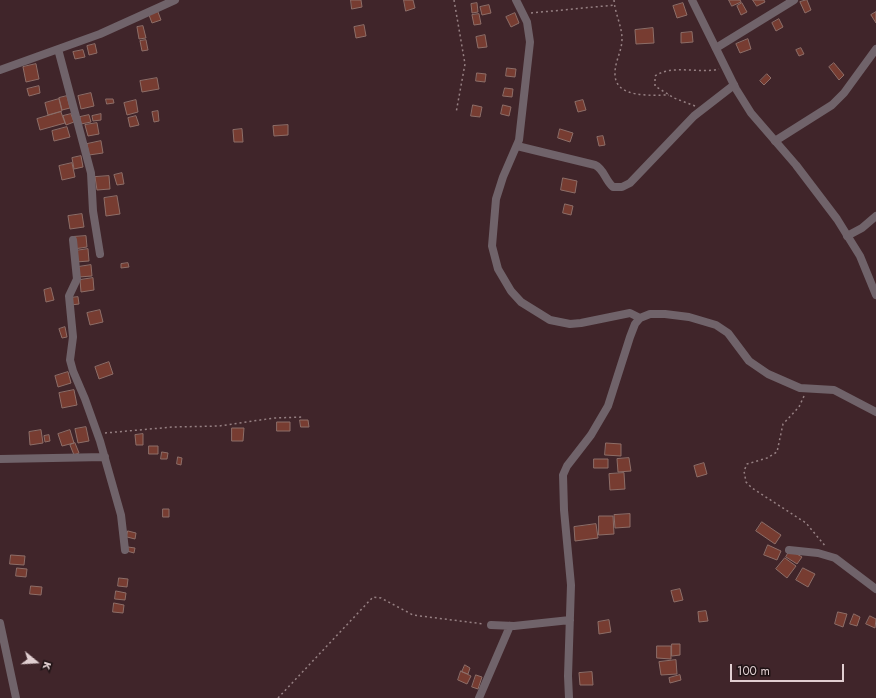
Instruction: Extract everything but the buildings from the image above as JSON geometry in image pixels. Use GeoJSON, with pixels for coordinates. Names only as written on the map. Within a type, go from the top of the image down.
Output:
{"type":"FeatureCollection","features":[{"type":"Feature","properties":{"kind":"street"},"geometry":{"type":"LineString","coordinates":[[0,70],[100,34],[175,0]]}},
{"type":"Feature","properties":{"kind":"street"},"geometry":{"type":"LineString","coordinates":[[516,0],[527,22],[530,42],[517,146],[499,188],[492,235],[494,256],[498,269],[511,291],[533,311],[550,320],[560,323],[586,322],[624,313],[634,314],[640,318]]}},
{"type":"Feature","properties":{"kind":"street"},"geometry":{"type":"LineString","coordinates":[[692,0],[734,86],[751,113],[819,195],[847,236],[860,256],[876,295]]}},
{"type":"Feature","properties":{"kind":"street"},"geometry":{"type":"LineString","coordinates":[[716,48],[794,0]]}},
{"type":"Feature","properties":{"kind":"street"},"geometry":{"type":"LineString","coordinates":[[58,49],[91,173],[92,211],[100,254]]}},
{"type":"Feature","properties":{"kind":"street"},"geometry":{"type":"LineString","coordinates":[[775,141],[832,105],[844,93],[876,49]]}},
{"type":"Feature","properties":{"kind":"street"},"geometry":{"type":"LineString","coordinates":[[517,146],[595,164],[602,169],[608,183],[613,187],[622,187],[630,183],[640,174],[705,107],[734,86]]}},
{"type":"Feature","properties":{"kind":"street"},"geometry":{"type":"LineString","coordinates":[[847,236],[862,228],[876,216]]}},
{"type":"Feature","properties":{"kind":"street"},"geometry":{"type":"LineString","coordinates":[[73,240],[77,279],[69,296],[73,337],[70,360],[98,434],[105,457],[121,515],[125,550]]}},
{"type":"Feature","properties":{"kind":"street"},"geometry":{"type":"LineString","coordinates":[[569,698],[571,581],[564,510],[564,471],[591,435],[608,406],[630,337],[635,324],[640,318],[650,314],[665,314],[689,317],[716,325],[728,333],[754,366],[783,382],[808,389],[821,388],[834,390],[876,412]]}},
{"type":"Feature","properties":{"kind":"street"},"geometry":{"type":"LineString","coordinates":[[0,459],[105,457]]}},
{"type":"Feature","properties":{"kind":"street"},"geometry":{"type":"LineString","coordinates":[[789,550],[818,553],[834,557],[854,570],[876,589]]}},
{"type":"Feature","properties":{"kind":"street"},"geometry":{"type":"LineString","coordinates":[[491,625],[510,626],[570,620]]}},
{"type":"Feature","properties":{"kind":"street"},"geometry":{"type":"LineString","coordinates":[[0,623],[16,698]]}},
{"type":"Feature","properties":{"kind":"street"},"geometry":{"type":"LineString","coordinates":[[479,698],[510,626]]}},
{"type":"Feature","properties":{"kind":"path"},"geometry":{"type":"LineString","coordinates":[[454,0],[466,64],[456,113]]}},
{"type":"Feature","properties":{"kind":"path"},"geometry":{"type":"LineString","coordinates":[[614,0],[622,36],[615,72],[618,83],[631,93],[669,95]]}},
{"type":"Feature","properties":{"kind":"path"},"geometry":{"type":"LineString","coordinates":[[523,13],[614,5]]}},
{"type":"Feature","properties":{"kind":"path"},"geometry":{"type":"LineString","coordinates":[[705,107],[690,105],[669,95],[656,86],[654,80],[656,76],[665,70],[704,71],[725,66]]}},
{"type":"Feature","properties":{"kind":"path"},"geometry":{"type":"LineString","coordinates":[[808,389],[799,407],[783,424],[777,452],[767,458],[747,464],[744,471],[744,477],[752,488],[806,523],[834,557]]}},
{"type":"Feature","properties":{"kind":"path"},"geometry":{"type":"LineString","coordinates":[[98,434],[173,427],[219,426],[284,417],[304,417]]}},
{"type":"Feature","properties":{"kind":"path"},"geometry":{"type":"LineString","coordinates":[[278,698],[373,597],[381,598],[413,615],[491,625]]}}]}
